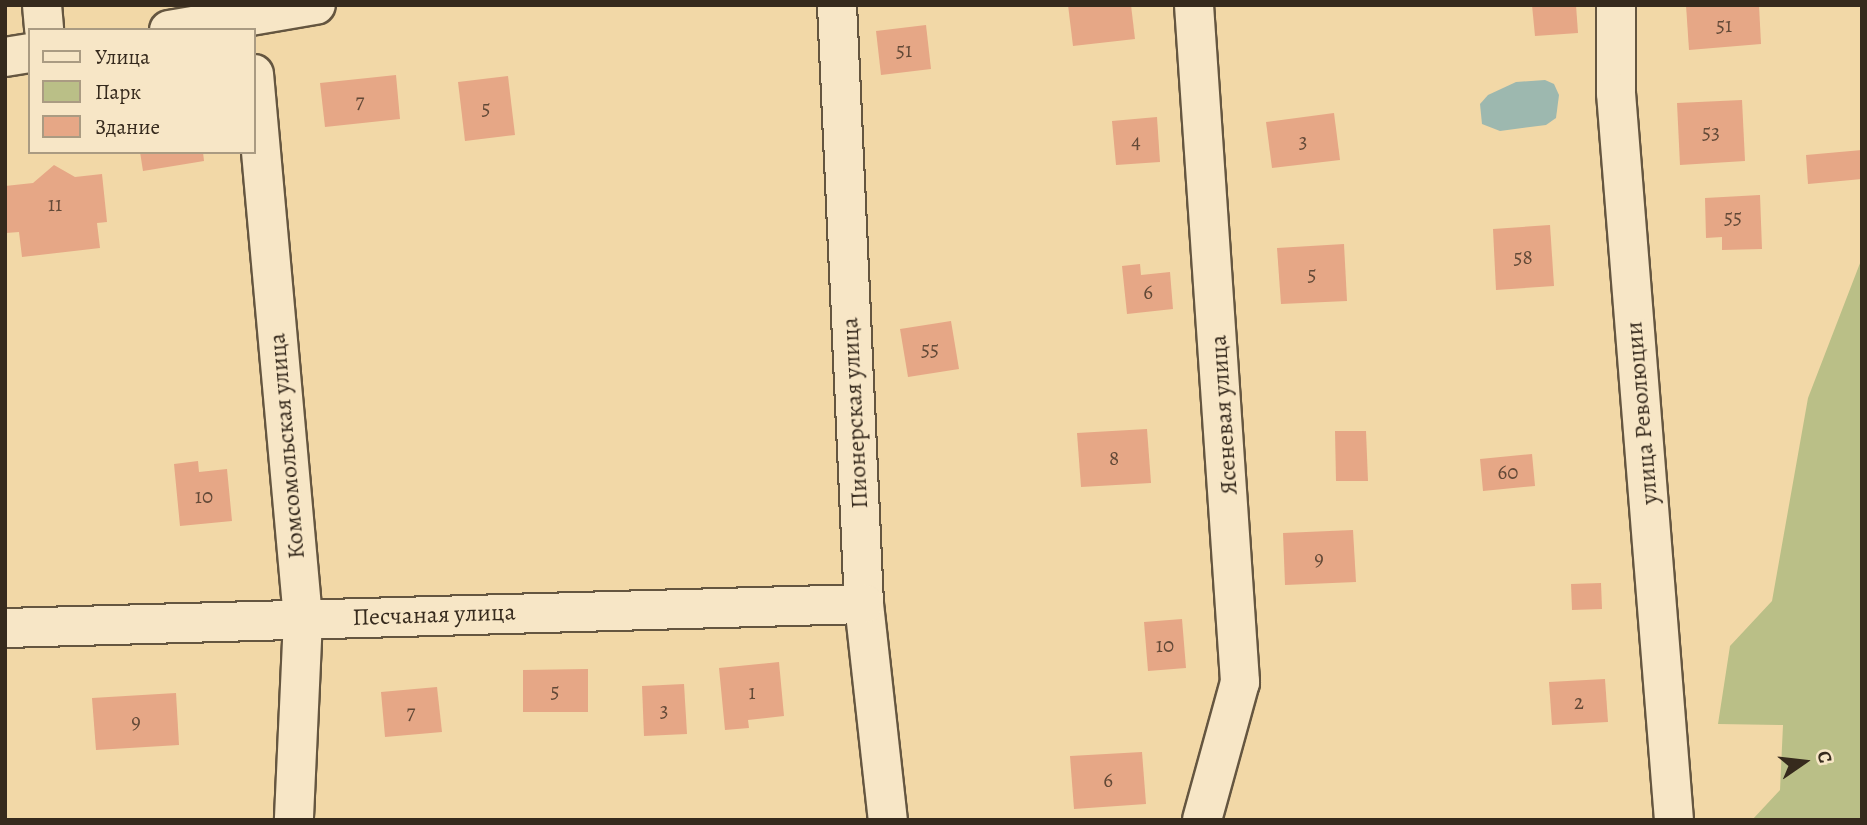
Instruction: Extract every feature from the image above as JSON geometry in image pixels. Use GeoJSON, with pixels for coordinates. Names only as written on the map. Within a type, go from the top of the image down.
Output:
{"type":"FeatureCollection","features":[{"type":"Feature","properties":{"kind":"street"},"geometry":{"type":"LineString","coordinates":[[43,5],[44,28]]}},
{"type":"Feature","properties":{"kind":"street"},"geometry":{"type":"LineString","coordinates":[[192,28],[249,23],[316,5]]}},
{"type":"Feature","properties":{"kind":"street","name":"Пионерская улица"},"geometry":{"type":"LineString","coordinates":[[837,5],[864,604],[888,820]]}},
{"type":"Feature","properties":{"kind":"street","name":"Ясеневая улица"},"geometry":{"type":"LineString","coordinates":[[1194,5],[1240,682],[1202,820]]}},
{"type":"Feature","properties":{"kind":"street","name":"улица Революции"},"geometry":{"type":"LineString","coordinates":[[1616,5],[1616,93],[1674,820]]}},
{"type":"Feature","properties":{"kind":"street"},"geometry":{"type":"LineString","coordinates":[[5,57],[28,53]]}},
{"type":"Feature","properties":{"kind":"street","name":"Комсомольская улица"},"geometry":{"type":"LineString","coordinates":[[256,96],[303,619],[294,820]]}},
{"type":"Feature","properties":{"kind":"street","name":"Песчаная улица"},"geometry":{"type":"LineString","coordinates":[[5,628],[864,604]]}},
{"type":"Feature","properties":{"kind":"green space"},"geometry":{"type":"Polygon","coordinates":[[[1862,258],[1862,820],[1752,820],[1780,790],[1783,725],[1718,724],[1730,646],[1772,601],[1808,398],[1862,258]]]}},
{"type":"Feature","properties":{"kind":"water"},"geometry":{"type":"Polygon","coordinates":[[[1545,80],[1554,84],[1559,95],[1556,118],[1546,125],[1500,131],[1482,124],[1480,104],[1488,95],[1516,82],[1545,80]]]}},
{"type":"Feature","properties":{"kind":"building"},"geometry":{"type":"Polygon","coordinates":[[[1068,5],[1131,5],[1135,39],[1073,46],[1068,5]]]}},
{"type":"Feature","properties":{"kind":"building"},"geometry":{"type":"Polygon","coordinates":[[[1532,5],[1576,5],[1578,33],[1535,36],[1532,5]]]}},
{"type":"Feature","properties":{"kind":"building"},"geometry":{"type":"Polygon","coordinates":[[[1686,5],[1759,5],[1761,44],[1689,50],[1686,5]]]}},
{"type":"Feature","properties":{"kind":"building"},"geometry":{"type":"Polygon","coordinates":[[[926,25],[931,69],[881,75],[876,31],[926,25]]]}},
{"type":"Feature","properties":{"kind":"building"},"geometry":{"type":"Polygon","coordinates":[[[396,75],[400,119],[325,127],[320,83],[396,75]]]}},
{"type":"Feature","properties":{"kind":"building"},"geometry":{"type":"Polygon","coordinates":[[[508,76],[515,135],[465,141],[458,82],[508,76]]]}},
{"type":"Feature","properties":{"kind":"building"},"geometry":{"type":"Polygon","coordinates":[[[1742,100],[1745,161],[1680,165],[1677,103],[1742,100]]]}},
{"type":"Feature","properties":{"kind":"building"},"geometry":{"type":"Polygon","coordinates":[[[1334,113],[1340,160],[1272,168],[1266,122],[1334,113]]]}},
{"type":"Feature","properties":{"kind":"building"},"geometry":{"type":"Polygon","coordinates":[[[1157,117],[1160,162],[1116,165],[1112,121],[1157,117]]]}},
{"type":"Feature","properties":{"kind":"building"},"geometry":{"type":"Polygon","coordinates":[[[1862,150],[1862,179],[1808,184],[1806,155],[1862,150]]]}},
{"type":"Feature","properties":{"kind":"building"},"geometry":{"type":"Polygon","coordinates":[[[140,154],[203,154],[204,161],[143,171],[140,154]]]}},
{"type":"Feature","properties":{"kind":"building"},"geometry":{"type":"Polygon","coordinates":[[[54,165],[75,177],[102,174],[107,222],[97,223],[100,248],[22,257],[19,232],[6,233],[5,186],[33,183],[54,165]]]}},
{"type":"Feature","properties":{"kind":"building"},"geometry":{"type":"Polygon","coordinates":[[[1760,195],[1762,249],[1722,250],[1722,237],[1706,238],[1705,198],[1760,195]]]}},
{"type":"Feature","properties":{"kind":"building"},"geometry":{"type":"Polygon","coordinates":[[[1550,225],[1554,286],[1496,290],[1493,229],[1550,225]]]}},
{"type":"Feature","properties":{"kind":"building"},"geometry":{"type":"Polygon","coordinates":[[[1344,244],[1347,301],[1281,304],[1277,248],[1344,244]]]}},
{"type":"Feature","properties":{"kind":"building"},"geometry":{"type":"Polygon","coordinates":[[[1140,264],[1141,275],[1170,272],[1173,309],[1127,314],[1122,266],[1140,264]]]}},
{"type":"Feature","properties":{"kind":"building"},"geometry":{"type":"Polygon","coordinates":[[[951,321],[959,369],[908,377],[900,329],[951,321]]]}},
{"type":"Feature","properties":{"kind":"building"},"geometry":{"type":"Polygon","coordinates":[[[1147,429],[1151,483],[1081,487],[1077,433],[1147,429]]]}},
{"type":"Feature","properties":{"kind":"building"},"geometry":{"type":"Polygon","coordinates":[[[1335,431],[1366,431],[1368,481],[1336,481],[1335,431]]]}},
{"type":"Feature","properties":{"kind":"building"},"geometry":{"type":"Polygon","coordinates":[[[1532,454],[1535,486],[1483,491],[1480,459],[1532,454]]]}},
{"type":"Feature","properties":{"kind":"building"},"geometry":{"type":"Polygon","coordinates":[[[198,461],[199,472],[227,469],[232,521],[180,526],[174,464],[198,461]]]}},
{"type":"Feature","properties":{"kind":"building"},"geometry":{"type":"Polygon","coordinates":[[[1353,530],[1356,582],[1285,585],[1283,533],[1353,530]]]}},
{"type":"Feature","properties":{"kind":"building"},"geometry":{"type":"Polygon","coordinates":[[[1601,583],[1602,609],[1572,610],[1571,584],[1601,583]]]}},
{"type":"Feature","properties":{"kind":"building"},"geometry":{"type":"Polygon","coordinates":[[[1182,619],[1186,668],[1148,671],[1144,622],[1182,619]]]}},
{"type":"Feature","properties":{"kind":"building"},"geometry":{"type":"Polygon","coordinates":[[[779,662],[784,716],[748,720],[749,728],[725,730],[719,668],[779,662]]]}},
{"type":"Feature","properties":{"kind":"building"},"geometry":{"type":"Polygon","coordinates":[[[588,669],[588,712],[523,712],[523,670],[588,669]]]}},
{"type":"Feature","properties":{"kind":"building"},"geometry":{"type":"Polygon","coordinates":[[[1605,679],[1608,722],[1552,725],[1549,682],[1605,679]]]}},
{"type":"Feature","properties":{"kind":"building"},"geometry":{"type":"Polygon","coordinates":[[[684,684],[687,734],[644,736],[642,686],[684,684]]]}},
{"type":"Feature","properties":{"kind":"building"},"geometry":{"type":"Polygon","coordinates":[[[437,687],[442,732],[385,737],[381,692],[437,687]]]}},
{"type":"Feature","properties":{"kind":"building"},"geometry":{"type":"Polygon","coordinates":[[[176,693],[179,745],[96,750],[92,698],[176,693]]]}},
{"type":"Feature","properties":{"kind":"building"},"geometry":{"type":"Polygon","coordinates":[[[1142,752],[1146,804],[1074,809],[1070,756],[1142,752]]]}}]}
